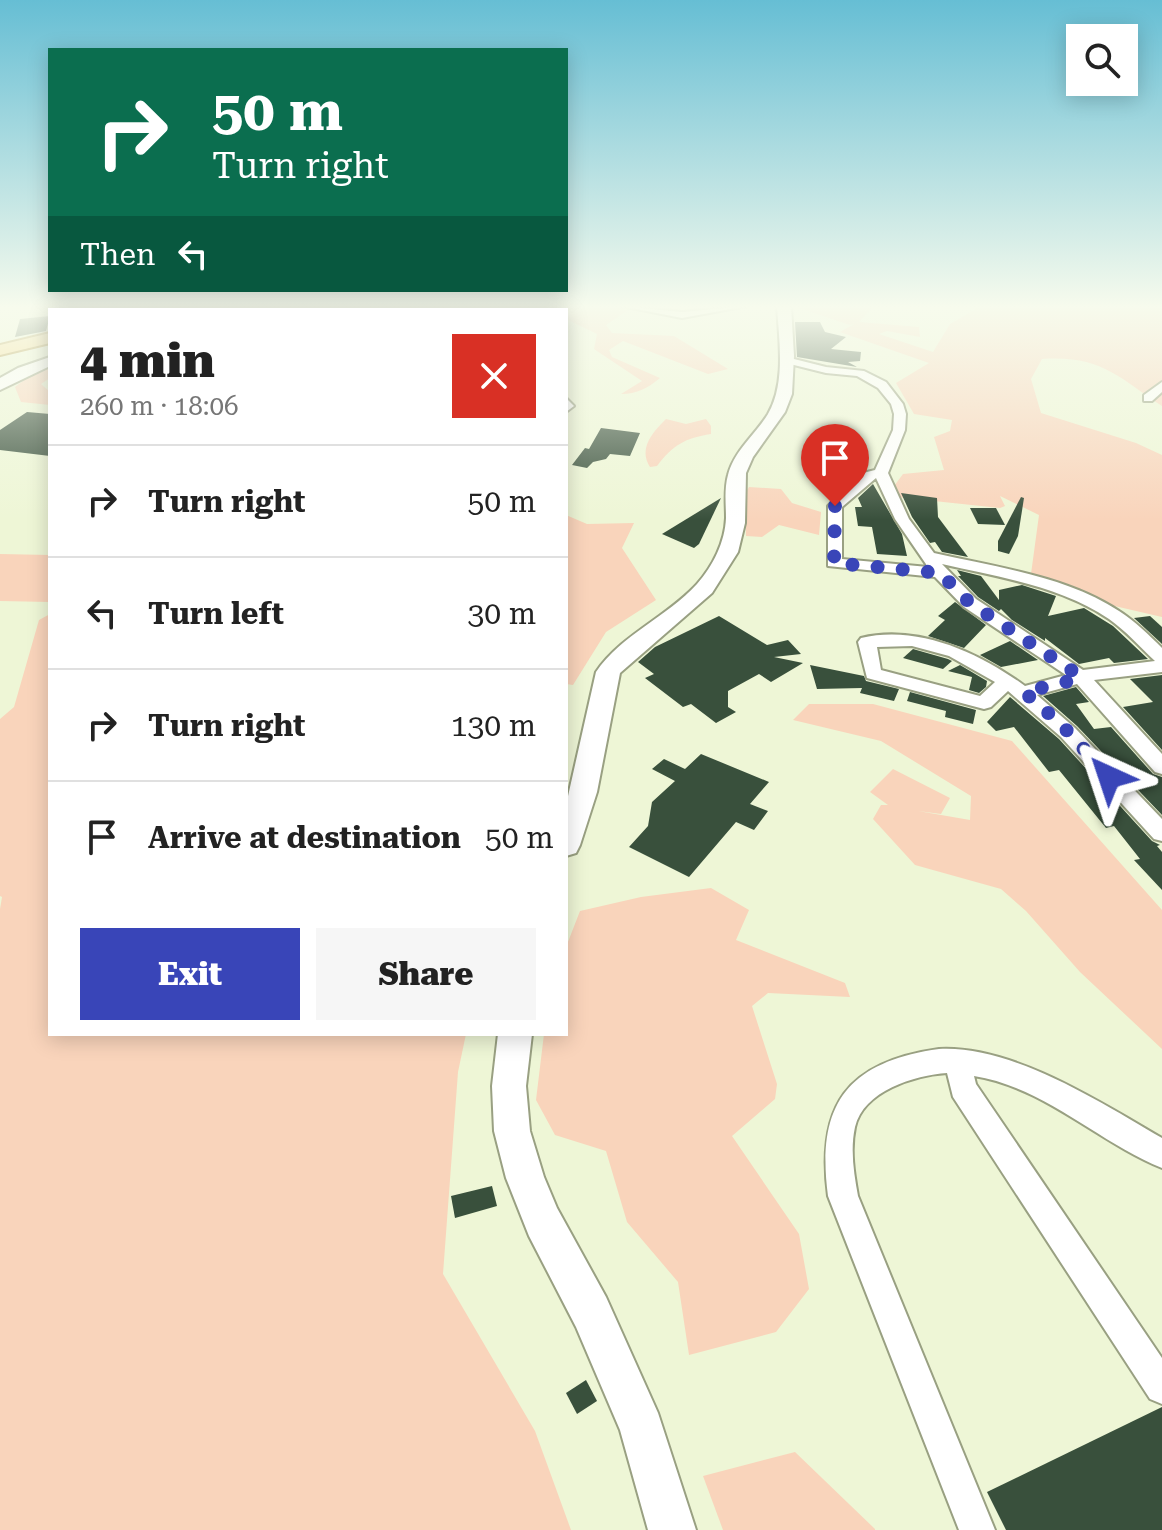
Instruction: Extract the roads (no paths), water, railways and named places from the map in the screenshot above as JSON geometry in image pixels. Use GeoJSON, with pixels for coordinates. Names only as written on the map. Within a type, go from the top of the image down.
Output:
{"type":"FeatureCollection","features":[{"type":"Feature","properties":{"kind":"street"},"geometry":{"type":"LineString","coordinates":[[568,839],[584,792],[608,672],[618,659],[701,593],[723,565],[735,529],[734,486],[740,465],[782,403],[784,377]]}},
{"type":"Feature","properties":{"kind":"street"},"geometry":{"type":"LineString","coordinates":[[868,377],[882,385],[897,404],[900,414],[899,430],[881,473],[902,519],[940,573],[970,603],[1080,676],[1162,767]]}},
{"type":"Feature","properties":{"kind":"street"},"geometry":{"type":"LineString","coordinates":[[1148,398],[1162,386]]}},
{"type":"Feature","properties":{"kind":"street"},"geometry":{"type":"LineString","coordinates":[[881,473],[868,476],[835,506],[834,563],[940,573]]}},
{"type":"Feature","properties":{"kind":"street"},"geometry":{"type":"LineString","coordinates":[[930,557],[1052,589],[1105,609],[1124,622],[1162,658]]}},
{"type":"Feature","properties":{"kind":"street"},"geometry":{"type":"LineString","coordinates":[[1162,666],[1080,676],[1066,682],[1015,686],[984,703],[873,674],[867,642],[916,639],[952,652],[1015,686],[1061,724],[1162,833]]}},
{"type":"Feature","properties":{"kind":"street"},"geometry":{"type":"LineString","coordinates":[[515,1036],[509,1086],[512,1131],[525,1178],[543,1222],[591,1312],[642,1429],[672,1530]]}},
{"type":"Feature","properties":{"kind":"street"},"geometry":{"type":"LineString","coordinates":[[977,1530],[843,1196],[836,1149],[841,1125],[851,1102],[875,1082],[931,1062],[958,1061],[1006,1071],[1162,1154]]}},
{"type":"Feature","properties":{"kind":"street"},"geometry":{"type":"LineString","coordinates":[[958,1061],[963,1088],[1162,1387]]}}]}
